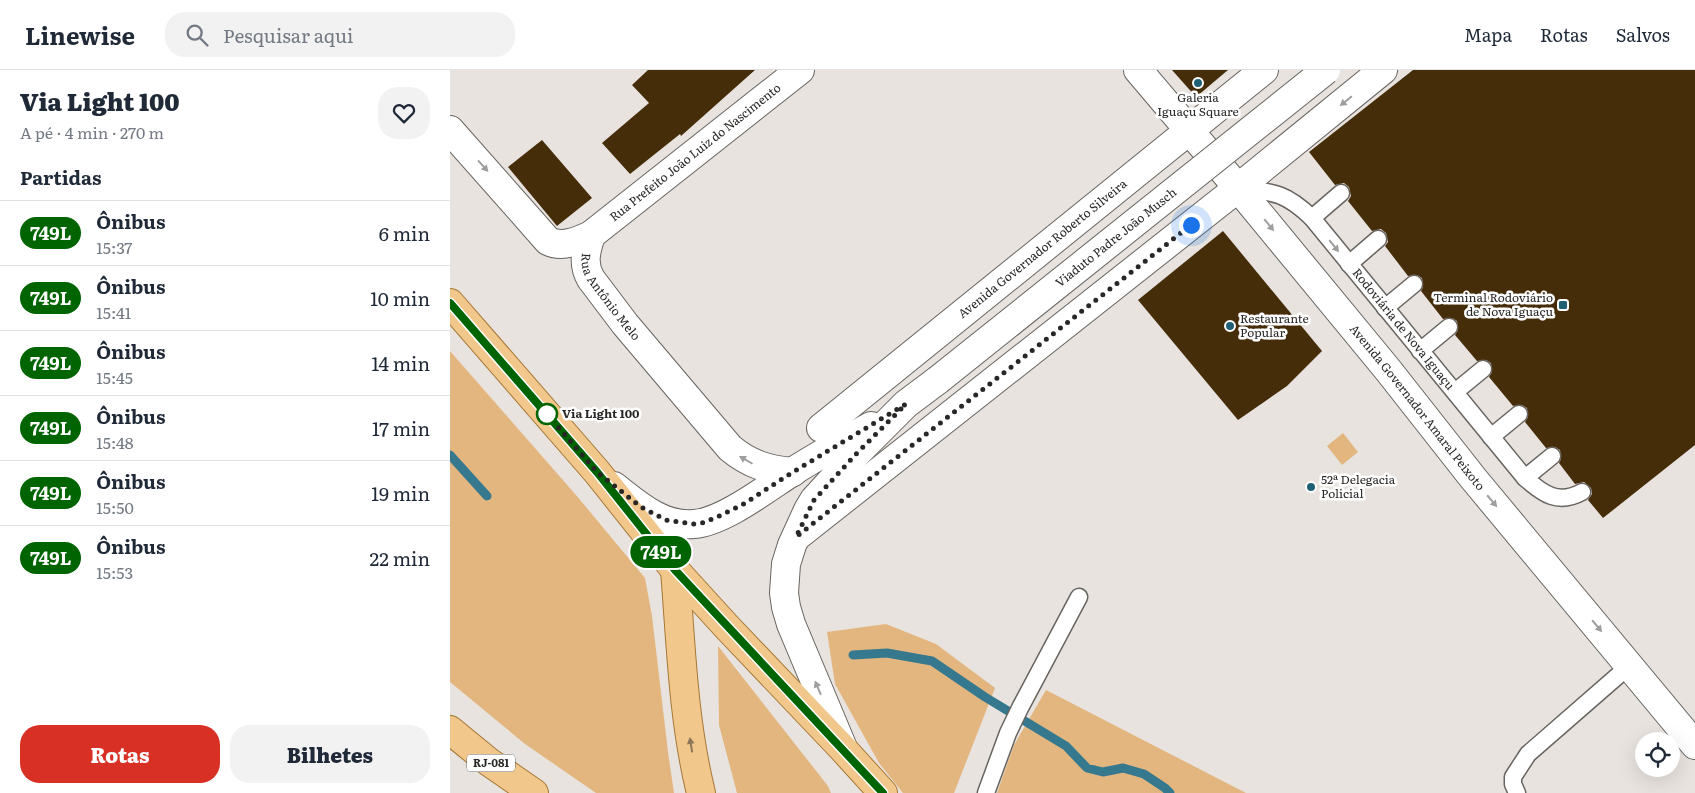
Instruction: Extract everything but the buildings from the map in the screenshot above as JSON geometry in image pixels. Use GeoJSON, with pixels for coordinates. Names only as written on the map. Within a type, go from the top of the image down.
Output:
{"type":"FeatureCollection","features":[{"type":"Feature","properties":{"kind":"main road"},"geometry":{"type":"LineString","coordinates":[[450,303],[597,472],[675,570],[883,793]]}},
{"type":"Feature","properties":{"kind":"main road"},"geometry":{"type":"LineString","coordinates":[[675,570],[683,684],[694,766],[701,793]]}},
{"type":"Feature","properties":{"kind":"main road","name":"RJ-081"},"geometry":{"type":"LineString","coordinates":[[450,730],[489,762],[534,793]]}},
{"type":"Feature","properties":{"kind":"main road"},"geometry":{"type":"LineString","coordinates":[[843,749],[859,793]]}},
{"type":"Feature","properties":{"kind":"street","name":"Rua Prefeito João Luiz do Nascimento"},"geometry":{"type":"LineString","coordinates":[[591,235],[800,70]]}},
{"type":"Feature","properties":{"kind":"street","name":"Avenida Governador Amaral Peixoto"},"geometry":{"type":"LineString","coordinates":[[1138,70],[1238,188],[1388,370],[1473,478],[1695,745]]}},
{"type":"Feature","properties":{"kind":"street","name":"Avenida Governador Roberto Silveira"},"geometry":{"type":"LineString","coordinates":[[821,428],[1264,70]]}},
{"type":"Feature","properties":{"kind":"street","name":"Viaduto Padre João Musch"},"geometry":{"type":"LineString","coordinates":[[597,472],[650,513],[674,522],[702,523],[742,505],[906,404],[1326,70]]}},
{"type":"Feature","properties":{"kind":"street"},"geometry":{"type":"LineString","coordinates":[[843,749],[791,624],[786,607],[784,579],[786,564],[796,537],[1238,188],[1383,70]]}},
{"type":"Feature","properties":{"kind":"street","name":"Rua Antônio Melo"},"geometry":{"type":"LineString","coordinates":[[450,130],[548,241],[554,244],[568,244],[591,235]]}},
{"type":"Feature","properties":{"kind":"street","name":"Rua Antônio Melo"},"geometry":{"type":"LineString","coordinates":[[591,235],[584,263],[586,272],[625,324],[718,434],[730,448],[750,462],[765,468],[793,472]]}},
{"type":"Feature","properties":{"kind":"street","name":"Viaduto Padre João Musch"},"geometry":{"type":"LineString","coordinates":[[796,537],[808,510],[829,483],[906,404]]}},
{"type":"Feature","properties":{"kind":"lane","name":"Rodoviária de Nova Iguaçu"},"geometry":{"type":"LineString","coordinates":[[1238,188],[1276,193],[1299,205],[1312,218],[1525,478],[1537,489],[1555,498],[1567,498],[1582,492]]}},
{"type":"Feature","properties":{"kind":"lane"},"geometry":{"type":"LineString","coordinates":[[1312,218],[1341,192]]}},
{"type":"Feature","properties":{"kind":"lane"},"geometry":{"type":"LineString","coordinates":[[1348,264],[1378,238]]}},
{"type":"Feature","properties":{"kind":"lane"},"geometry":{"type":"LineString","coordinates":[[1385,308],[1414,284]]}},
{"type":"Feature","properties":{"kind":"lane"},"geometry":{"type":"LineString","coordinates":[[1420,351],[1449,327]]}},
{"type":"Feature","properties":{"kind":"lane"},"geometry":{"type":"LineString","coordinates":[[1455,392],[1483,369]]}},
{"type":"Feature","properties":{"kind":"lane"},"geometry":{"type":"LineString","coordinates":[[1491,437],[1519,414]]}},
{"type":"Feature","properties":{"kind":"lane"},"geometry":{"type":"LineString","coordinates":[[1525,478],[1552,456]]}},
{"type":"Feature","properties":{"kind":"lane"},"geometry":{"type":"LineString","coordinates":[[986,793],[1008,732],[1079,597]]}},
{"type":"Feature","properties":{"kind":"lane"},"geometry":{"type":"LineString","coordinates":[[1517,793],[1513,784],[1513,777],[1528,754],[1629,666]]}},
{"type":"Feature","properties":{"kind":"shaded area"},"geometry":{"type":"Polygon","coordinates":[[[450,351],[576,495],[645,578],[652,616],[674,793],[596,793],[525,744],[450,682],[450,351]]]}},
{"type":"Feature","properties":{"kind":"shaded area"},"geometry":{"type":"Polygon","coordinates":[[[1343,433],[1358,452],[1342,465],[1327,446],[1343,433]]]}},
{"type":"Feature","properties":{"kind":"shaded area"},"geometry":{"type":"Polygon","coordinates":[[[886,624],[936,644],[995,688],[954,793],[903,793],[879,763],[835,684],[827,632],[886,624]]]}},
{"type":"Feature","properties":{"kind":"shaded area"},"geometry":{"type":"Polygon","coordinates":[[[718,646],[828,786],[831,793],[737,793],[719,725],[718,646]]]}},
{"type":"Feature","properties":{"kind":"shaded area"},"geometry":{"type":"Polygon","coordinates":[[[1046,690],[1246,793],[997,793],[1014,745],[1046,690]]]}},
{"type":"Feature","properties":{"kind":"waterway"},"geometry":{"type":"LineString","coordinates":[[450,455],[487,496]]}},
{"type":"Feature","properties":{"kind":"waterway"},"geometry":{"type":"LineString","coordinates":[[853,655],[887,653],[932,661],[985,697],[1066,746],[1087,768],[1103,772],[1123,768],[1144,774],[1170,793]]}},
{"type":"Feature","properties":{"kind":"bus line","name":"749L"},"geometry":{"type":"LineString","coordinates":[[450,303],[597,472],[675,570],[883,793]]}},
{"type":"Feature","properties":{"kind":"place","name":"Galeria Iguaçu Square"},"geometry":{"type":"Point","coordinates":[1198,83]}},
{"type":"Feature","properties":{"kind":"place","name":"Terminal Rodoviário de Nova Iguaçu"},"geometry":{"type":"Point","coordinates":[1563,305]}},
{"type":"Feature","properties":{"kind":"place","name":"Restaurante Popular"},"geometry":{"type":"Point","coordinates":[1230,326]}},
{"type":"Feature","properties":{"kind":"place","name":"Via Light 100"},"geometry":{"type":"Point","coordinates":[547,414]}},
{"type":"Feature","properties":{"kind":"place","name":"52ª Delegacia Policial"},"geometry":{"type":"Point","coordinates":[1311,487]}},
{"type":"Feature","properties":{"kind":"route"},"geometry":{"type":"LineString","coordinates":[[547,414],[597,472],[641,507],[666,520],[693,524],[702,523],[742,505],[906,404],[814,500],[796,537],[1191,225]]}}]}
